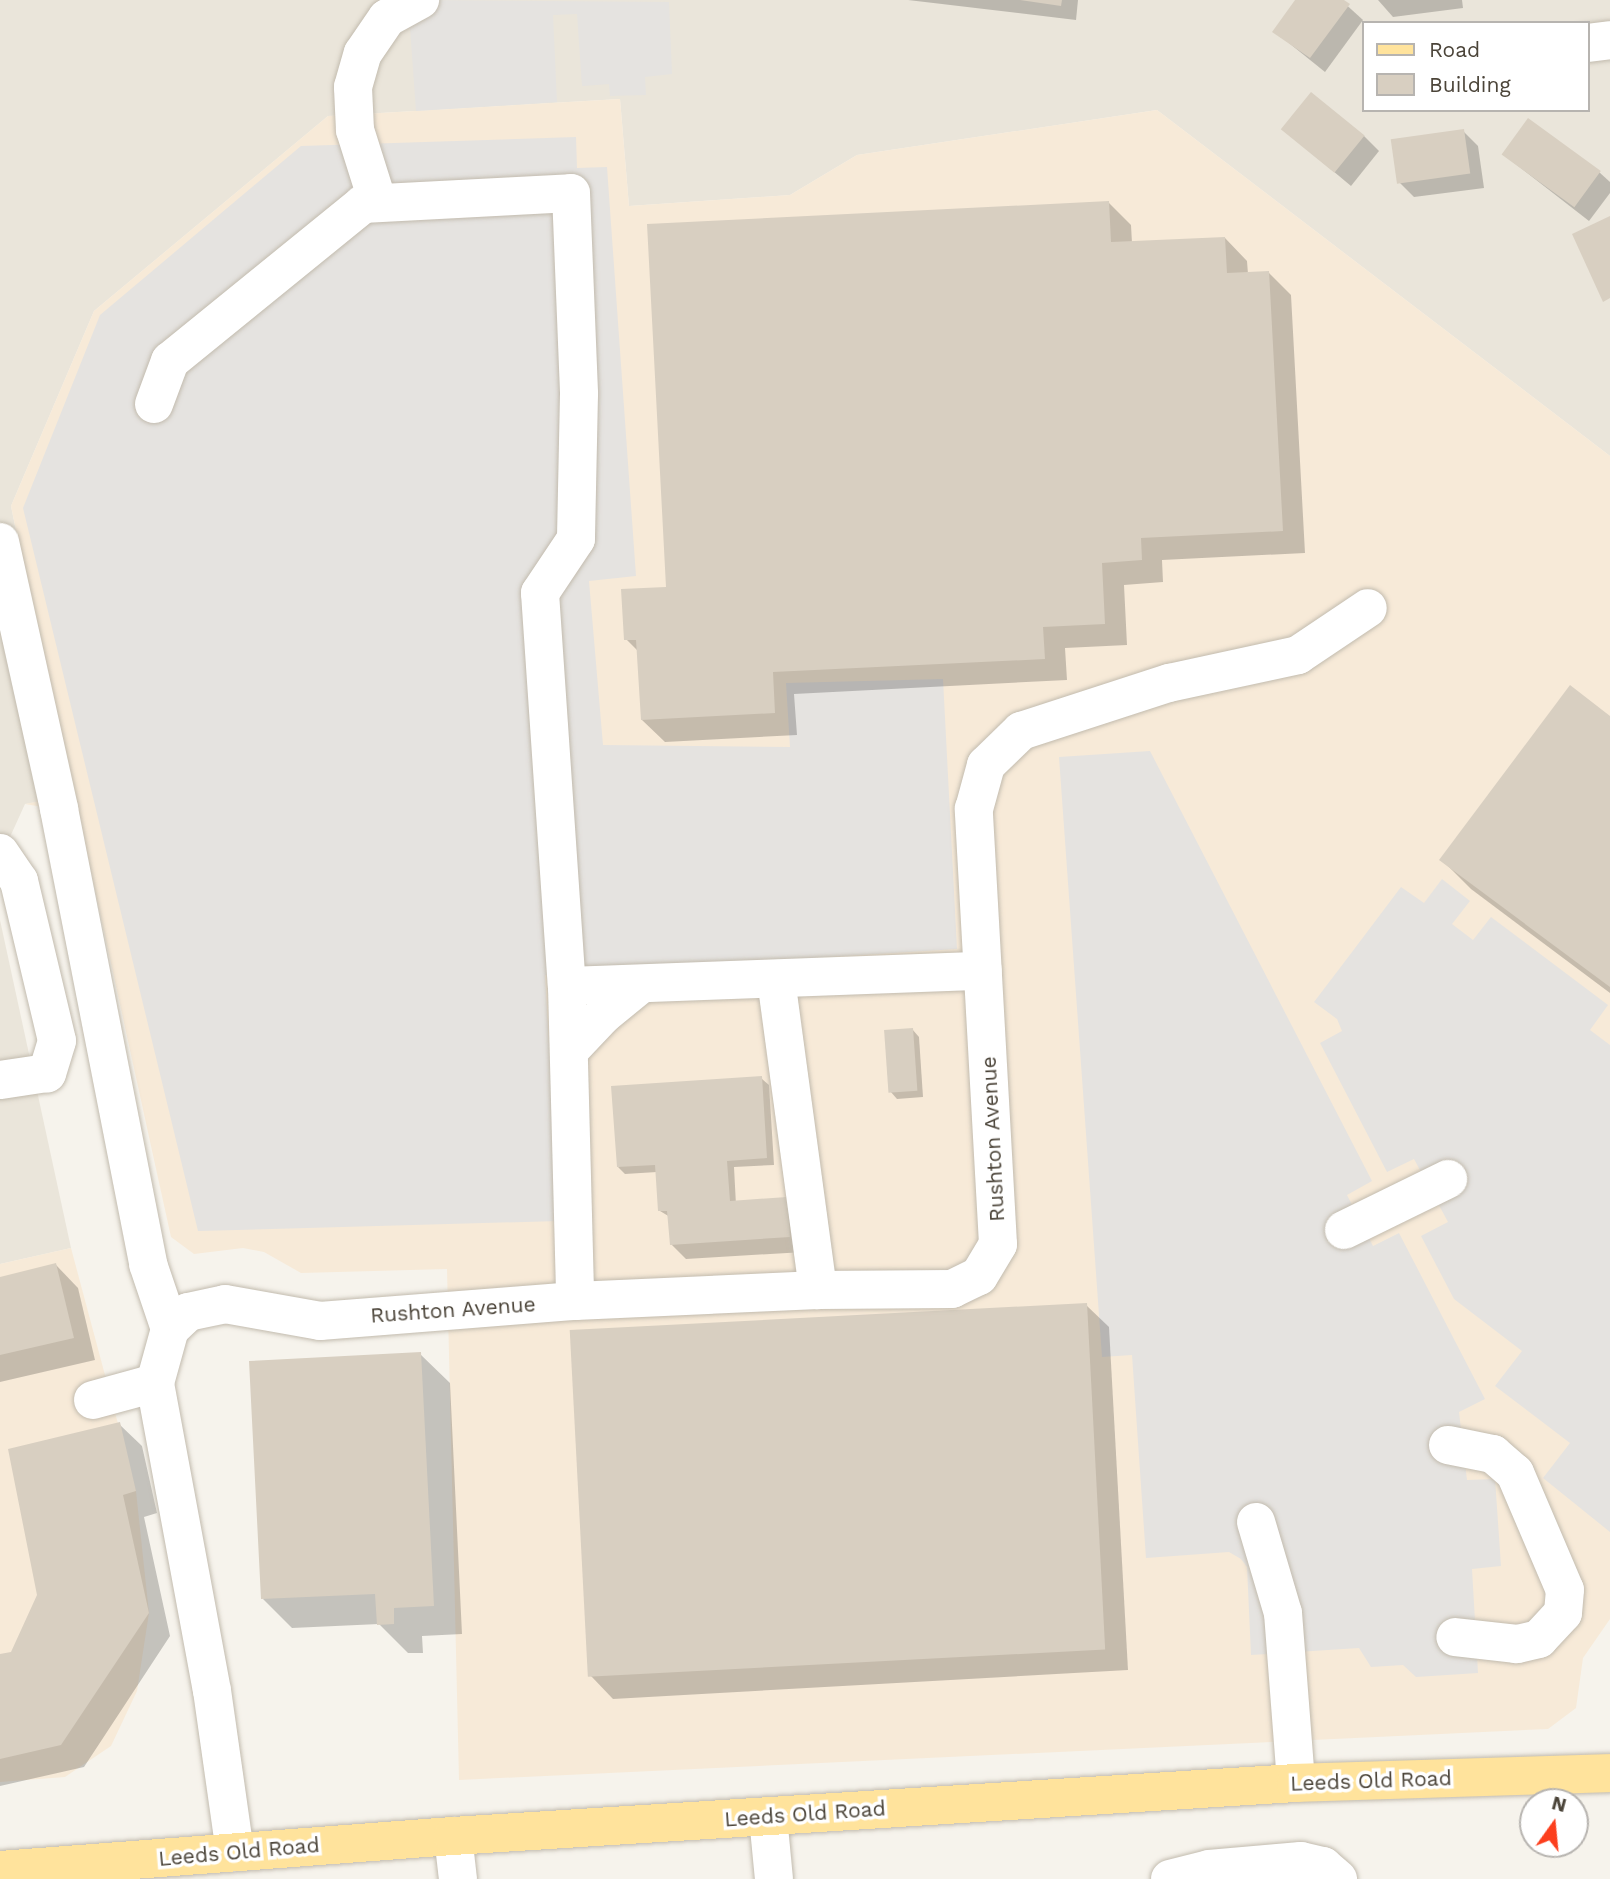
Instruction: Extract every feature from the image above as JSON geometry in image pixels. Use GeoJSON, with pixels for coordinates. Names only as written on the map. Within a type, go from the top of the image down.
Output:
{"type":"FeatureCollection","features":[{"type":"Feature","properties":{"kind":"main road","name":"Leeds Old Road"},"geometry":{"type":"LineString","coordinates":[[0,1871],[453,1836],[1296,1783],[1610,1773]]}},
{"type":"Feature","properties":{"kind":"street"},"geometry":{"type":"LineString","coordinates":[[378,203],[355,130],[353,87],[363,53],[387,18],[420,0]]}},
{"type":"Feature","properties":{"kind":"street"},"geometry":{"type":"LineString","coordinates":[[1589,43],[1610,40]]}},
{"type":"Feature","properties":{"kind":"street"},"geometry":{"type":"LineString","coordinates":[[154,404],[170,361],[363,204],[571,193],[579,394],[576,538],[540,593],[567,986],[575,1187],[575,1301]]}},
{"type":"Feature","properties":{"kind":"street"},"geometry":{"type":"LineString","coordinates":[[0,542],[59,809],[148,1264],[170,1329],[155,1383],[212,1691],[235,1852]]}},
{"type":"Feature","properties":{"kind":"street","name":"Rushton Avenue"},"geometry":{"type":"LineString","coordinates":[[170,1329],[188,1312],[225,1304],[320,1321],[575,1301],[818,1290],[952,1289],[979,1276],[998,1244],[974,809],[986,765],[1021,731],[1169,682],[1298,654],[1368,608]]}},
{"type":"Feature","properties":{"kind":"street"},"geometry":{"type":"LineString","coordinates":[[0,853],[19,881],[57,1041],[47,1073],[0,1080]]}},
{"type":"Feature","properties":{"kind":"street"},"geometry":{"type":"LineString","coordinates":[[567,986],[983,971]]}},
{"type":"Feature","properties":{"kind":"street"},"geometry":{"type":"LineString","coordinates":[[776,979],[818,1290]]}},
{"type":"Feature","properties":{"kind":"street"},"geometry":{"type":"LineString","coordinates":[[569,1051],[603,1015],[641,984]]}},
{"type":"Feature","properties":{"kind":"street"},"geometry":{"type":"LineString","coordinates":[[1343,1230],[1448,1179]]}},
{"type":"Feature","properties":{"kind":"street"},"geometry":{"type":"LineString","coordinates":[[93,1400],[155,1383]]}},
{"type":"Feature","properties":{"kind":"street"},"geometry":{"type":"LineString","coordinates":[[1448,1445],[1493,1454],[1516,1473],[1565,1590],[1563,1613],[1539,1639],[1517,1644],[1455,1637]]}},
{"type":"Feature","properties":{"kind":"street"},"geometry":{"type":"LineString","coordinates":[[1256,1522],[1283,1613],[1296,1783]]}},
{"type":"Feature","properties":{"kind":"street"},"geometry":{"type":"LineString","coordinates":[[768,1817],[774,1879]]}},
{"type":"Feature","properties":{"kind":"street"},"geometry":{"type":"LineString","coordinates":[[453,1836],[458,1879]]}},
{"type":"Feature","properties":{"kind":"street"},"geometry":{"type":"LineString","coordinates":[[1170,1879],[1209,1869],[1301,1861],[1323,1866],[1338,1879]]}},
{"type":"Feature","properties":{"kind":"shaded area"},"geometry":{"type":"Polygon","coordinates":[[[0,0],[1610,0],[1610,456],[1157,110],[857,155],[790,195],[629,206],[620,99],[328,116],[94,311],[11,506],[70,796],[25,804],[0,859],[0,0]]]}},
{"type":"Feature","properties":{"kind":"shaded area"},"geometry":{"type":"Polygon","coordinates":[[[408,0],[669,2],[672,74],[645,77],[646,95],[610,96],[609,84],[582,86],[577,14],[553,15],[557,102],[416,111],[408,0]]]}},
{"type":"Feature","properties":{"kind":"shaded area"},"geometry":{"type":"Polygon","coordinates":[[[620,99],[629,206],[790,195],[857,155],[1157,110],[1610,456],[1610,1619],[1583,1658],[1576,1708],[1548,1729],[459,1780],[447,1269],[301,1273],[264,1252],[243,1248],[194,1254],[171,1237],[78,813],[25,804],[70,795],[11,506],[94,311],[328,116],[620,99]]]}},
{"type":"Feature","properties":{"kind":"shaded area"},"geometry":{"type":"Polygon","coordinates":[[[576,137],[577,168],[607,167],[636,576],[589,581],[603,745],[790,747],[786,683],[943,679],[957,949],[545,975],[559,1221],[198,1231],[23,508],[100,315],[301,146],[576,137]]]}},
{"type":"Feature","properties":{"kind":"shaded area"},"geometry":{"type":"Polygon","coordinates":[[[1150,751],[1372,1181],[1347,1195],[1373,1246],[1399,1233],[1485,1399],[1459,1412],[1467,1480],[1495,1479],[1501,1566],[1472,1569],[1478,1673],[1416,1677],[1403,1665],[1371,1667],[1359,1648],[1251,1655],[1247,1567],[1241,1559],[1229,1552],[1146,1558],[1132,1355],[1102,1357],[1059,757],[1150,751]]]}},
{"type":"Feature","properties":{"kind":"shaded area"},"geometry":{"type":"Polygon","coordinates":[[[1442,879],[1470,901],[1452,924],[1473,940],[1491,917],[1608,1005],[1590,1030],[1610,1045],[1610,1532],[1543,1478],[1570,1443],[1495,1386],[1522,1351],[1454,1299],[1421,1236],[1448,1222],[1414,1159],[1387,1172],[1320,1043],[1342,1031],[1337,1019],[1314,1002],[1401,887],[1424,903],[1442,879]]]}},
{"type":"Feature","properties":{"kind":"shaded area"},"geometry":{"type":"Polygon","coordinates":[[[0,920],[71,1248],[0,1264],[0,920]]]}},
{"type":"Feature","properties":{"kind":"shaded area"},"geometry":{"type":"Polygon","coordinates":[[[71,1248],[136,1491],[149,1613],[137,1691],[111,1746],[65,1777],[0,1782],[0,1264],[71,1248]]]}},
{"type":"Feature","properties":{"kind":"building"},"geometry":{"type":"Polygon","coordinates":[[[1020,0],[1062,0],[1061,6],[1020,0]]]}},
{"type":"Feature","properties":{"kind":"building"},"geometry":{"type":"Polygon","coordinates":[[[1295,0],[1344,0],[1350,4],[1310,58],[1272,32],[1295,0]]]}},
{"type":"Feature","properties":{"kind":"building"},"geometry":{"type":"Polygon","coordinates":[[[1311,92],[1365,135],[1334,173],[1281,129],[1311,92]]]}},
{"type":"Feature","properties":{"kind":"building"},"geometry":{"type":"Polygon","coordinates":[[[1528,118],[1601,171],[1574,207],[1502,154],[1528,118]]]}},
{"type":"Feature","properties":{"kind":"building"},"geometry":{"type":"Polygon","coordinates":[[[1464,129],[1470,174],[1397,184],[1391,139],[1464,129]]]}},
{"type":"Feature","properties":{"kind":"building"},"geometry":{"type":"Polygon","coordinates":[[[1109,201],[1111,242],[1225,237],[1227,273],[1269,271],[1283,531],[1141,538],[1142,560],[1102,563],[1105,624],[1043,627],[1045,659],[773,672],[775,713],[641,720],[636,640],[624,640],[621,589],[666,587],[647,224],[1109,201]]]}},
{"type":"Feature","properties":{"kind":"building"},"geometry":{"type":"Polygon","coordinates":[[[1610,216],[1610,298],[1603,302],[1572,234],[1610,216]]]}},
{"type":"Feature","properties":{"kind":"building"},"geometry":{"type":"Polygon","coordinates":[[[1570,685],[1610,716],[1610,987],[1439,860],[1570,685]]]}},
{"type":"Feature","properties":{"kind":"building"},"geometry":{"type":"Polygon","coordinates":[[[913,1028],[917,1091],[888,1093],[884,1030],[913,1028]]]}},
{"type":"Feature","properties":{"kind":"building"},"geometry":{"type":"Polygon","coordinates":[[[762,1076],[767,1158],[727,1161],[730,1201],[787,1197],[790,1237],[670,1245],[667,1211],[658,1211],[655,1165],[617,1167],[611,1086],[762,1076]]]}},
{"type":"Feature","properties":{"kind":"building"},"geometry":{"type":"Polygon","coordinates":[[[56,1263],[74,1338],[0,1355],[0,1277],[56,1263]]]}},
{"type":"Feature","properties":{"kind":"building"},"geometry":{"type":"Polygon","coordinates":[[[1087,1303],[1105,1650],[588,1677],[570,1330],[1087,1303]]]}},
{"type":"Feature","properties":{"kind":"building"},"geometry":{"type":"Polygon","coordinates":[[[421,1352],[434,1606],[394,1608],[394,1624],[377,1625],[375,1594],[261,1599],[249,1361],[421,1352]]]}},
{"type":"Feature","properties":{"kind":"building"},"geometry":{"type":"Polygon","coordinates":[[[120,1422],[136,1491],[123,1495],[149,1613],[61,1745],[0,1759],[0,1654],[11,1652],[37,1595],[8,1449],[120,1422]]]}}]}
